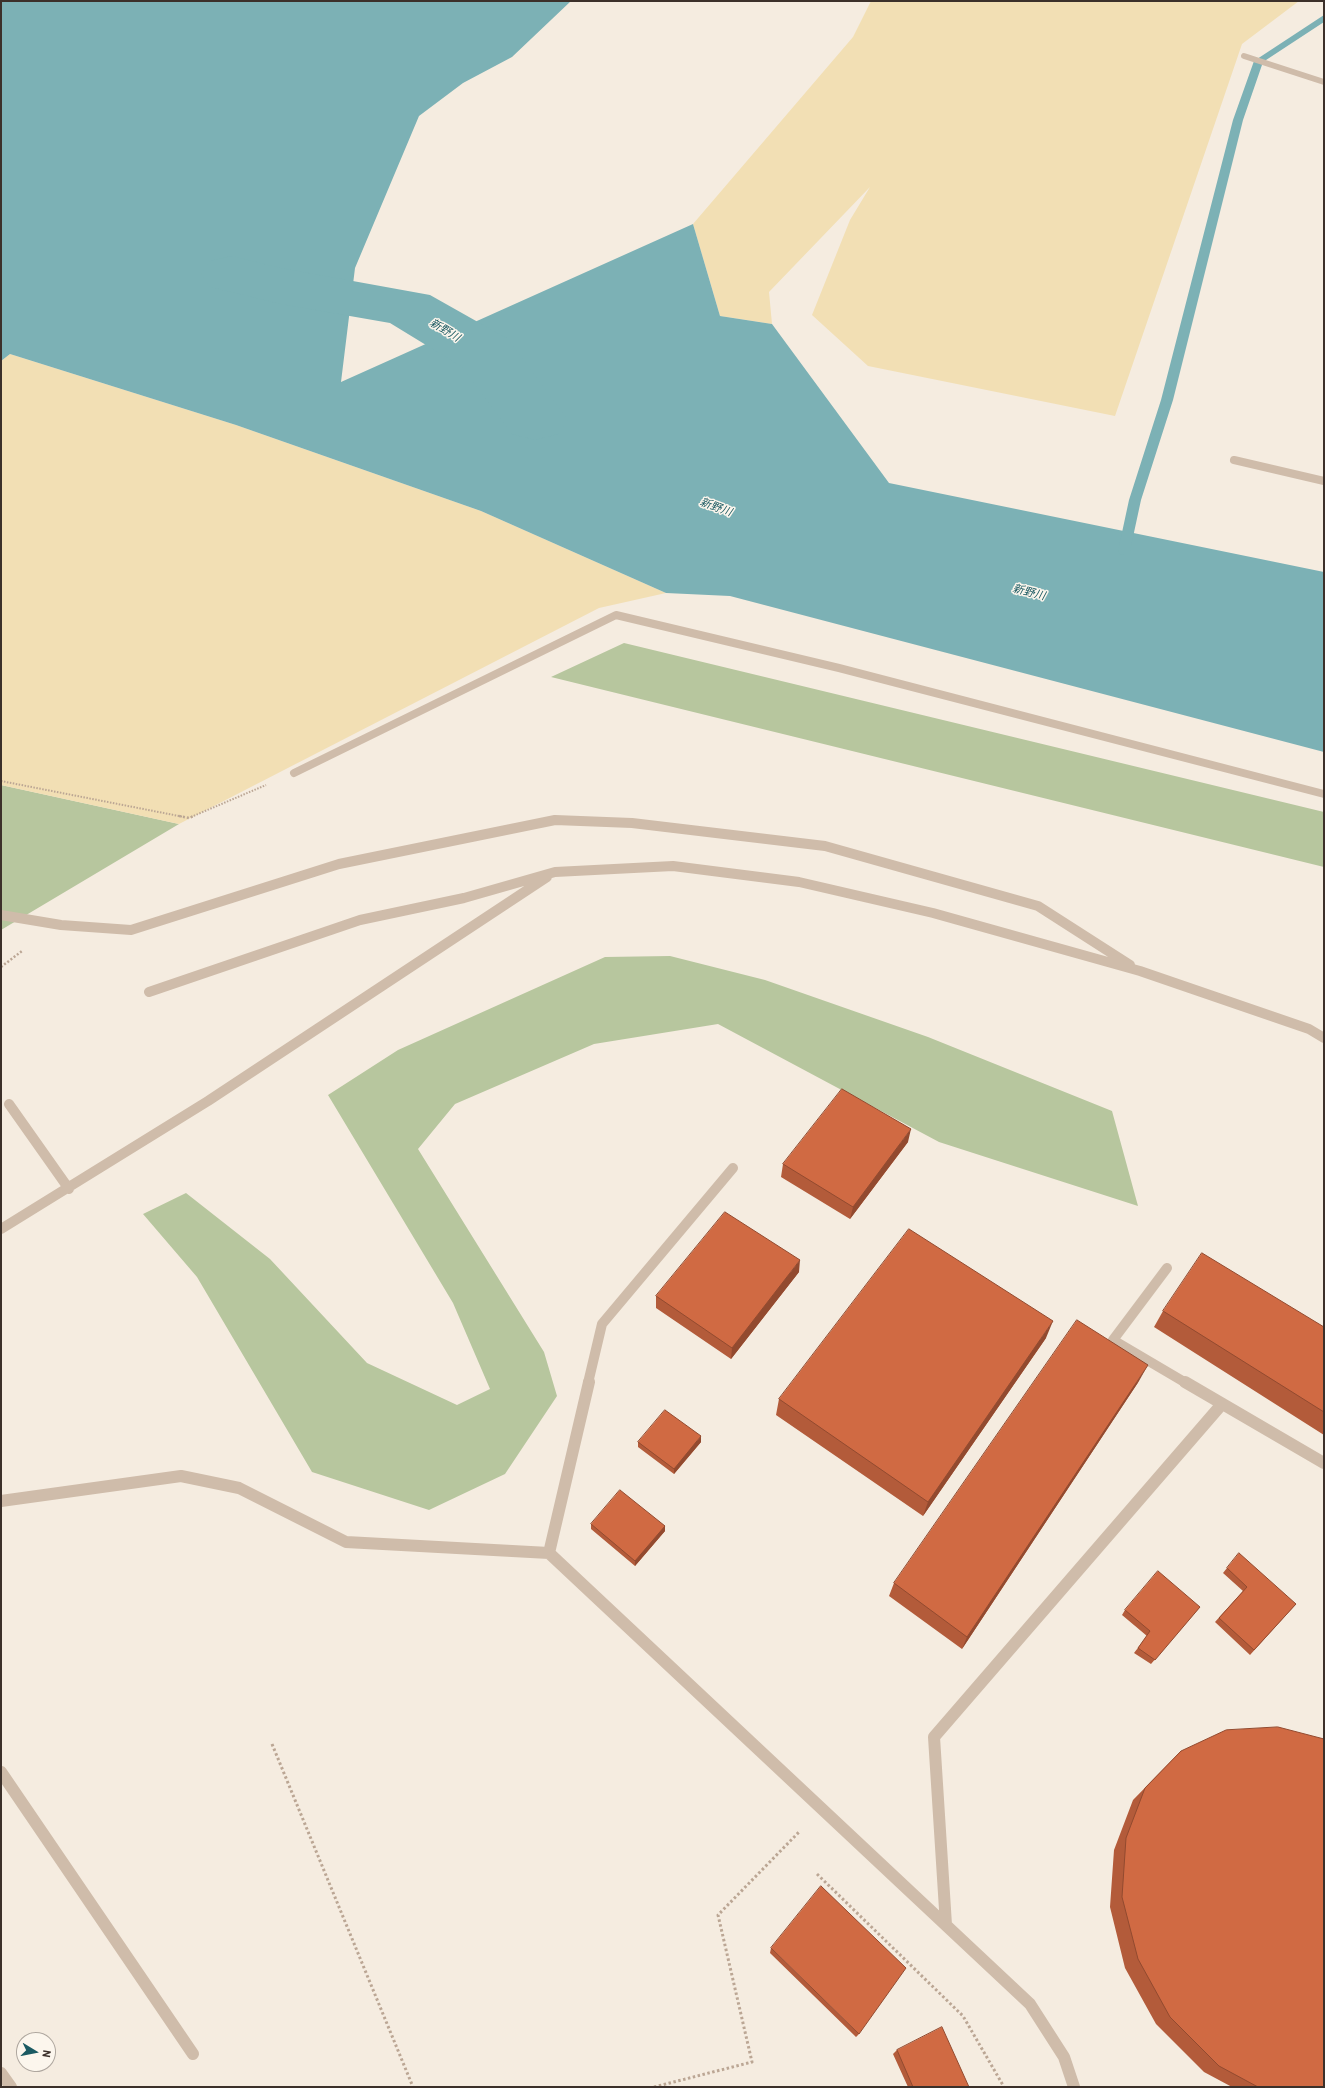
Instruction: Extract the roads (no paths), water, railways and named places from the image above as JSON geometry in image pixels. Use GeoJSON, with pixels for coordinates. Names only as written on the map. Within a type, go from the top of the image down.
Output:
{"type":"FeatureCollection","features":[{"type":"Feature","properties":{"kind":"street"},"geometry":{"type":"LineString","coordinates":[[1244,56],[1324,82]]}},
{"type":"Feature","properties":{"kind":"street"},"geometry":{"type":"LineString","coordinates":[[1234,460],[1324,481]]}},
{"type":"Feature","properties":{"kind":"street"},"geometry":{"type":"LineString","coordinates":[[294,772],[616,615],[839,668],[1324,794]]}},
{"type":"Feature","properties":{"kind":"street"},"geometry":{"type":"LineString","coordinates":[[1,915],[60,925],[131,930],[339,864],[555,820],[632,823],[825,846],[1038,906],[1140,971]]}},
{"type":"Feature","properties":{"kind":"street"},"geometry":{"type":"LineString","coordinates":[[149,992],[360,920],[464,898],[555,872],[673,866],[799,882],[934,913],[1140,971],[1309,1029],[1324,1038]]}},
{"type":"Feature","properties":{"kind":"street"},"geometry":{"type":"LineString","coordinates":[[1,1229],[69,1189],[252,1072],[555,872]]}},
{"type":"Feature","properties":{"kind":"street"},"geometry":{"type":"LineString","coordinates":[[10,1104],[69,1189]]}},
{"type":"Feature","properties":{"kind":"street"},"geometry":{"type":"LineString","coordinates":[[549,1553],[602,1324],[733,1168]]}},
{"type":"Feature","properties":{"kind":"street"},"geometry":{"type":"LineString","coordinates":[[1167,1268],[1113,1340],[1324,1462]]}},
{"type":"Feature","properties":{"kind":"street"},"geometry":{"type":"LineString","coordinates":[[946,1925],[934,1737],[1222,1404]]}},
{"type":"Feature","properties":{"kind":"street"},"geometry":{"type":"LineString","coordinates":[[1,1501],[181,1476],[239,1488],[346,1542],[549,1553],[1030,2004],[1064,2057],[1074,2087]]}},
{"type":"Feature","properties":{"kind":"street"},"geometry":{"type":"LineString","coordinates":[[1,1772],[193,2054]]}},
{"type":"Feature","properties":{"kind":"street"},"geometry":{"type":"LineString","coordinates":[[1,2073],[12,2087]]}},
{"type":"Feature","properties":{"kind":"water"},"geometry":{"type":"Polygon","coordinates":[[[1,1],[571,1],[512,57],[463,83],[419,116],[355,268],[341,382],[693,224],[720,316],[772,324],[889,483],[1324,572],[1324,752],[730,596],[666,593],[481,511],[236,425],[10,354],[1,361],[1,1]]]}},
{"type":"Feature","properties":{"kind":"waterway"},"geometry":{"type":"LineString","coordinates":[[1124,551],[1135,500],[1167,400],[1238,120],[1259,61],[1324,18]]}},
{"type":"Feature","properties":{"kind":"waterway","name":"新野川"},"geometry":{"type":"LineString","coordinates":[[232,274],[281,286],[408,308],[485,353],[535,420]]}}]}
